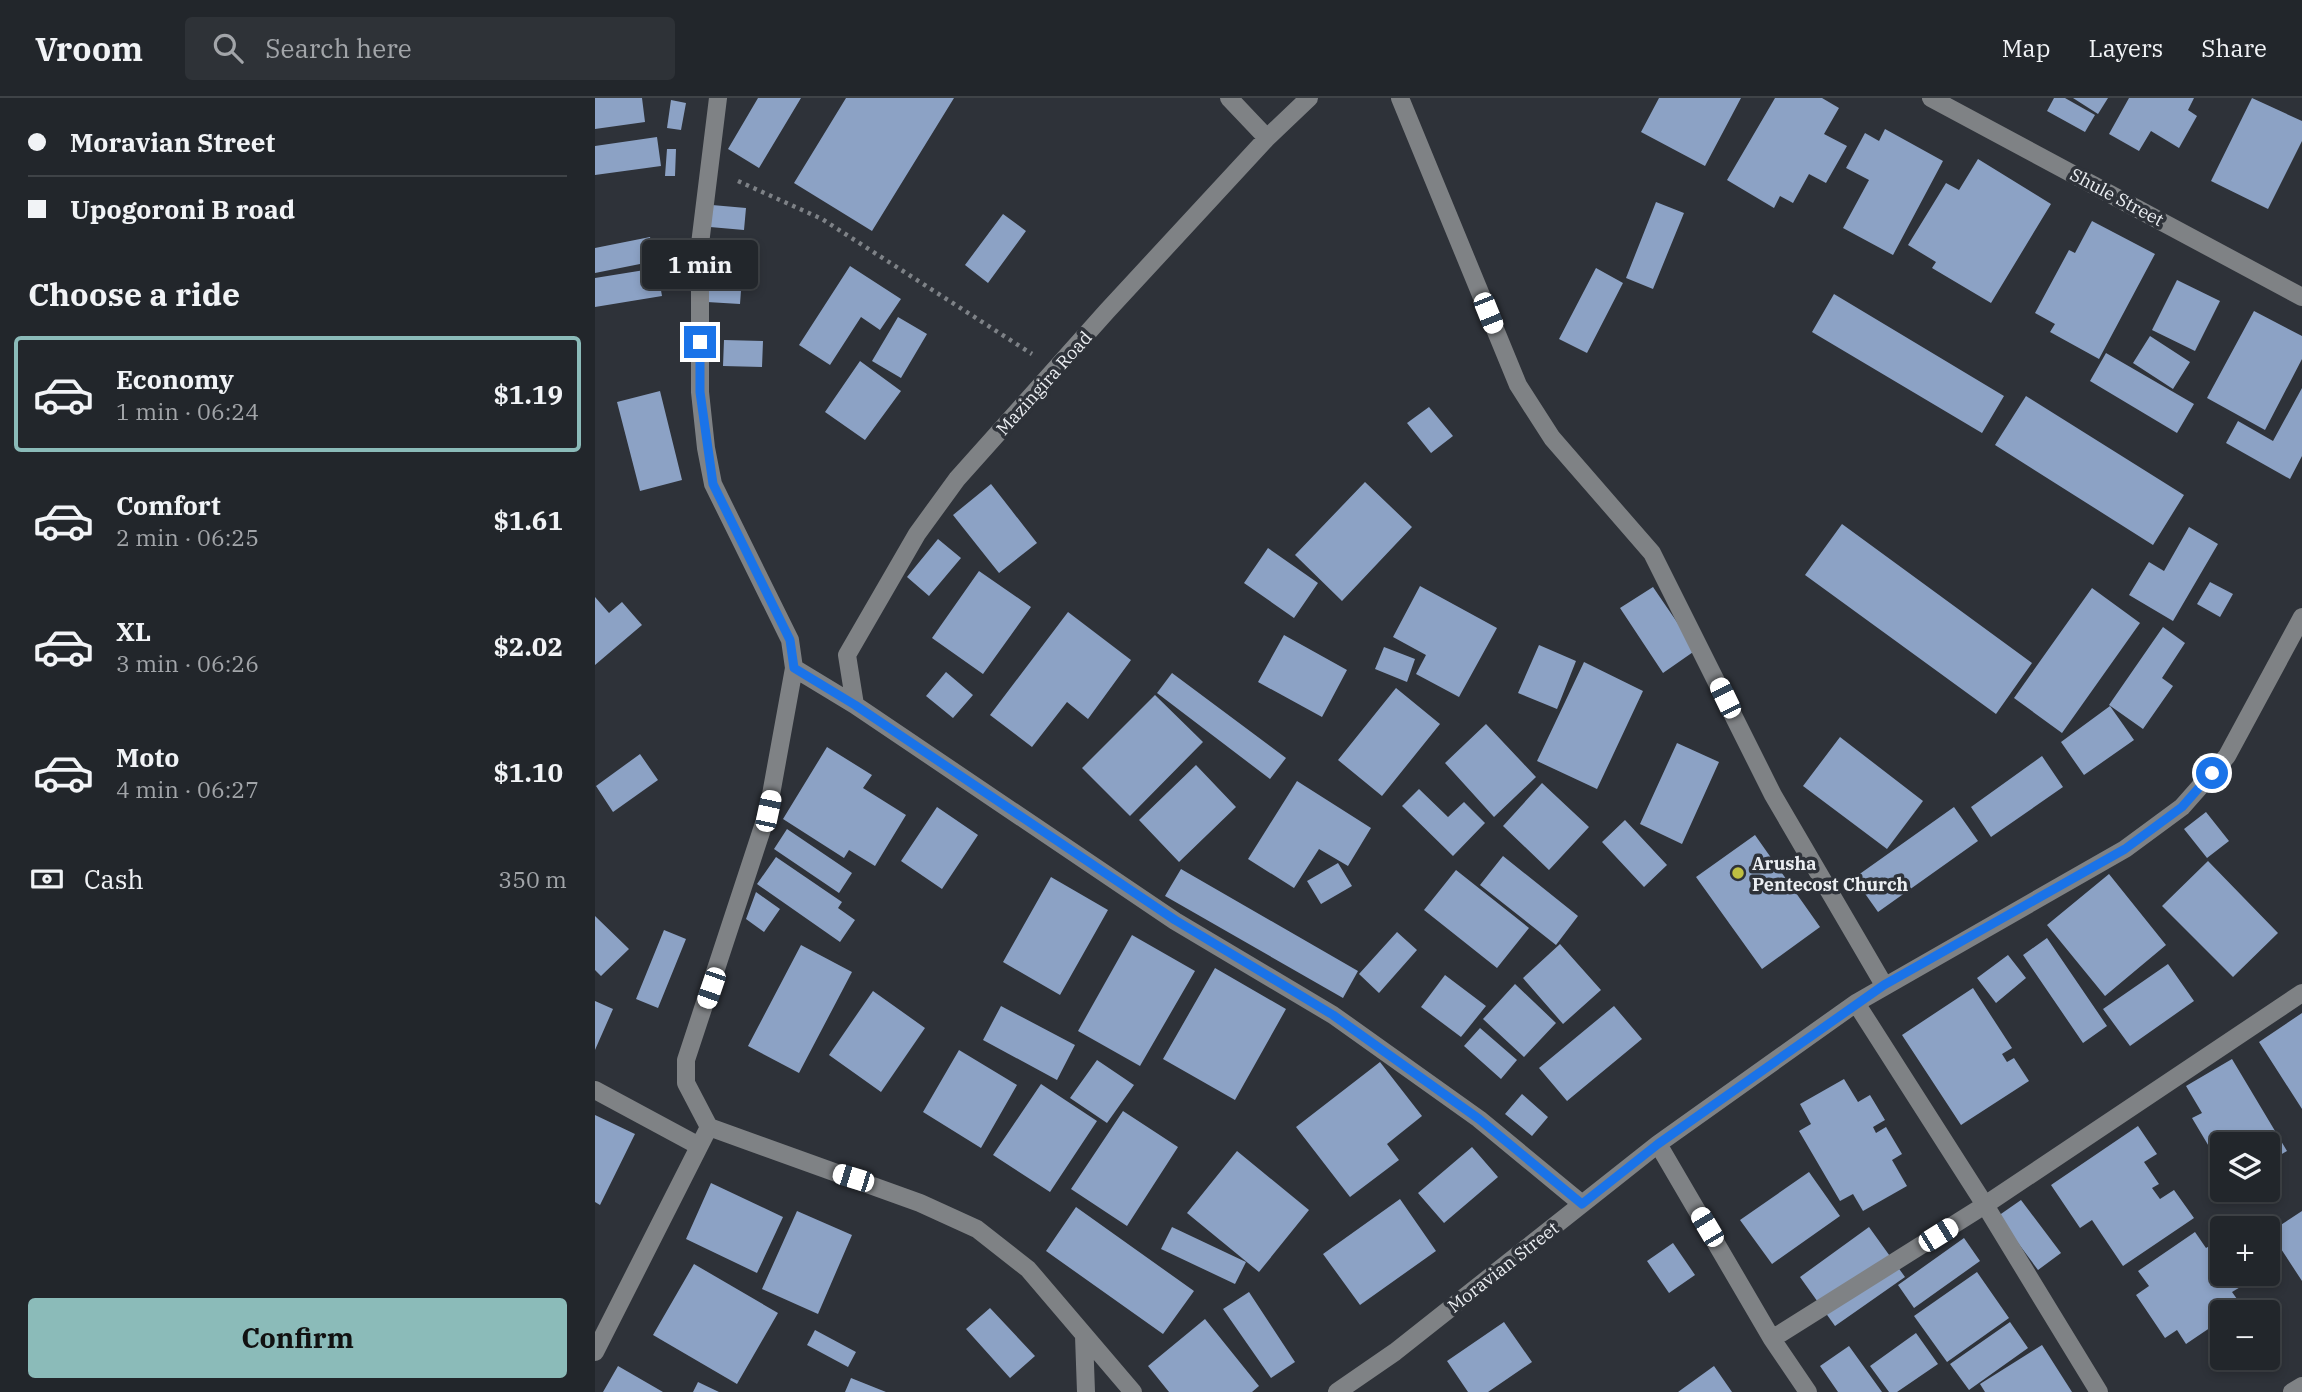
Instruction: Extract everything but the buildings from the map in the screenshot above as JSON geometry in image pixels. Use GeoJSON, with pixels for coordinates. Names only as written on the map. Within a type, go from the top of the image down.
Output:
{"type":"FeatureCollection","features":[{"type":"Feature","properties":{"kind":"street"},"geometry":{"type":"LineString","coordinates":[[718,98],[700,244],[700,392],[706,448],[713,484],[790,640],[794,668],[768,811],[686,1060],[686,1083],[709,1127],[920,1203],[977,1229],[1028,1269],[1133,1392]]}},
{"type":"Feature","properties":{"kind":"street"},"geometry":{"type":"LineString","coordinates":[[1229,98],[1267,138]]}},
{"type":"Feature","properties":{"kind":"street","name":"Mazingira Road"},"geometry":{"type":"LineString","coordinates":[[855,705],[847,655],[917,534],[957,479],[1107,311],[1267,138],[1309,98]]}},
{"type":"Feature","properties":{"kind":"street"},"geometry":{"type":"LineString","coordinates":[[1400,98],[1518,385],[1552,438],[1652,553],[1773,795],[1884,985]]}},
{"type":"Feature","properties":{"kind":"street","name":"Shule Street"},"geometry":{"type":"LineString","coordinates":[[1931,98],[2302,297]]}},
{"type":"Feature","properties":{"kind":"street","name":"Moravian Street"},"geometry":{"type":"LineString","coordinates":[[1336,1392],[1395,1352],[1658,1144],[1856,1003],[2125,849],[2182,807],[2227,755],[2302,617]]}},
{"type":"Feature","properties":{"kind":"street"},"geometry":{"type":"LineString","coordinates":[[794,668],[855,705],[1175,920],[1333,1015],[1479,1119],[1582,1204]]}},
{"type":"Feature","properties":{"kind":"street"},"geometry":{"type":"LineString","coordinates":[[1772,1339],[1985,1205],[2302,993]]}},
{"type":"Feature","properties":{"kind":"street"},"geometry":{"type":"LineString","coordinates":[[1856,1003],[1985,1205],[2099,1392]]}},
{"type":"Feature","properties":{"kind":"street"},"geometry":{"type":"LineString","coordinates":[[595,1090],[662,1129],[699,1146]]}},
{"type":"Feature","properties":{"kind":"street"},"geometry":{"type":"LineString","coordinates":[[595,1352],[709,1127]]}},
{"type":"Feature","properties":{"kind":"street"},"geometry":{"type":"LineString","coordinates":[[1658,1144],[1772,1339],[1808,1392]]}},
{"type":"Feature","properties":{"kind":"street"},"geometry":{"type":"LineString","coordinates":[[1084,1336],[1086,1392]]}},
{"type":"Feature","properties":{"kind":"street"},"geometry":{"type":"LineString","coordinates":[[2292,1392],[2302,1386]]}},
{"type":"Feature","properties":{"kind":"path"},"geometry":{"type":"LineString","coordinates":[[709,168],[822,219],[1057,370]]}},
{"type":"Feature","properties":{"kind":"place","name":"Arusha Pentecost Church"},"geometry":{"type":"Point","coordinates":[1738,873]}},
{"type":"Feature","properties":{"kind":"route"},"geometry":{"type":"LineString","coordinates":[[700,342],[700,392],[713,484],[790,640],[794,668],[855,705],[1175,920],[1333,1015],[1479,1119],[1582,1204],[1658,1144],[1856,1003],[2125,849],[2182,807],[2212,773]]}}]}
